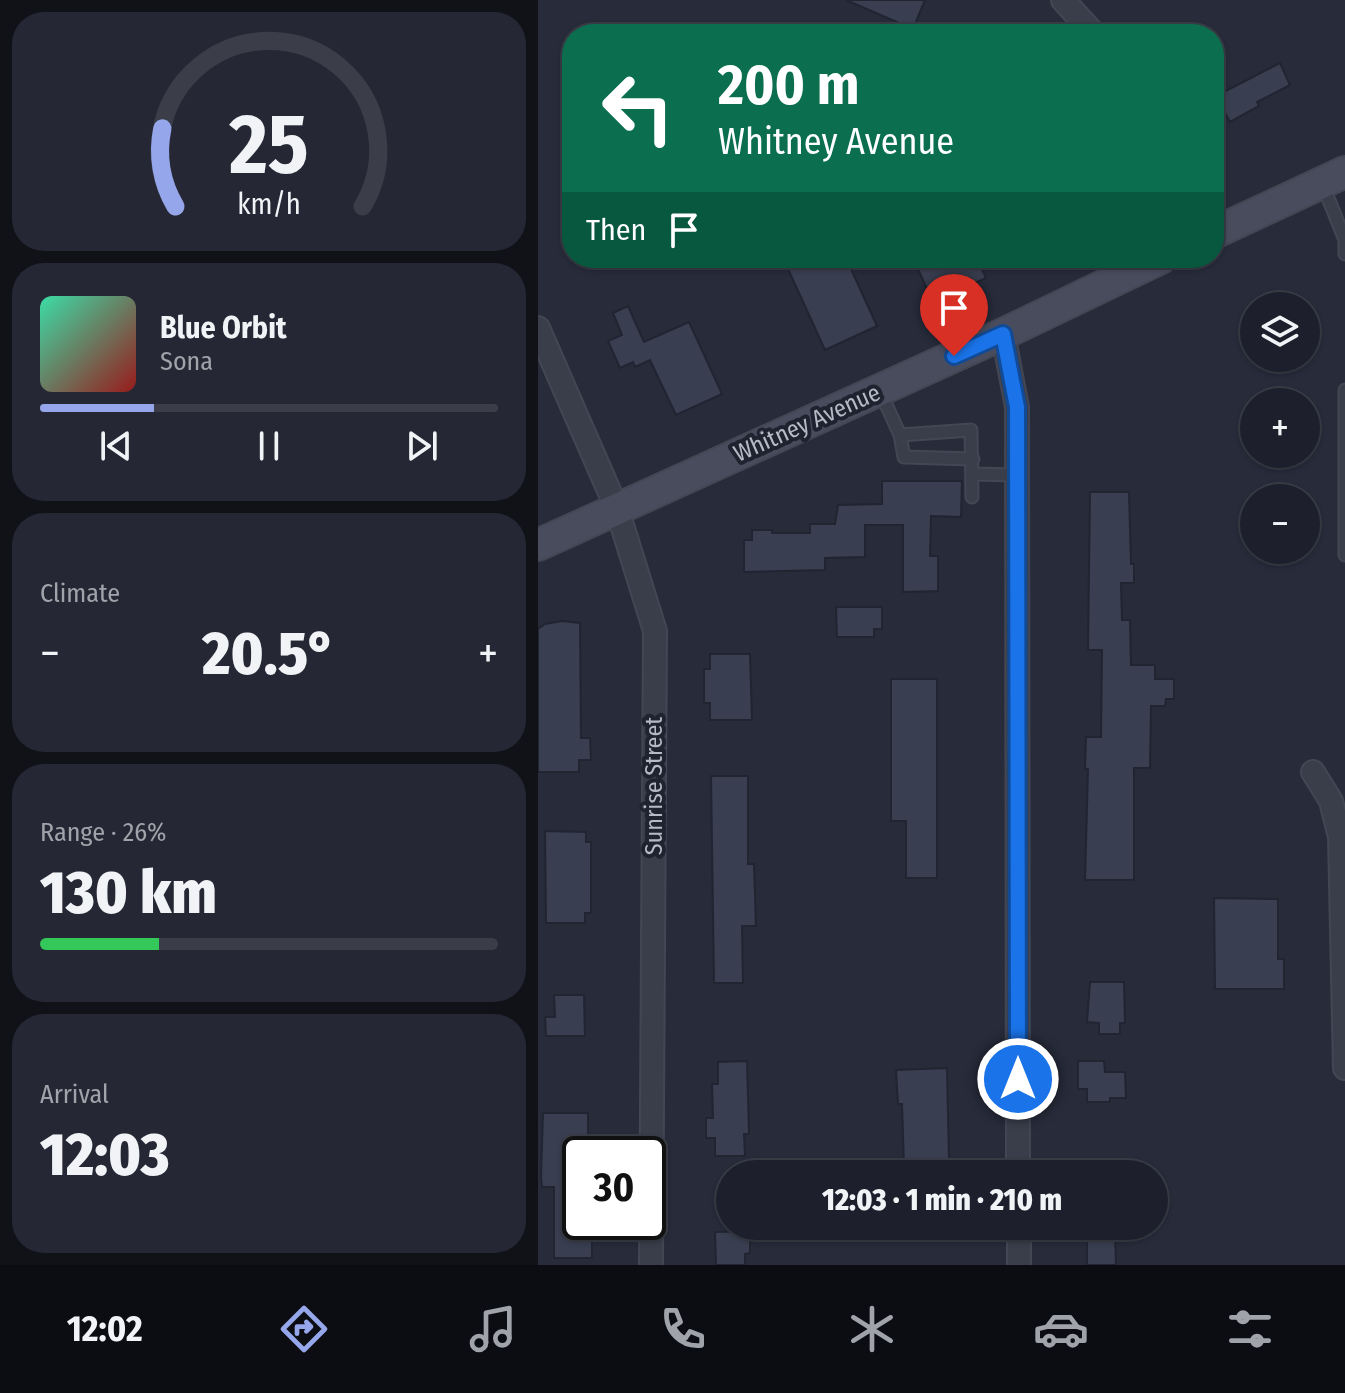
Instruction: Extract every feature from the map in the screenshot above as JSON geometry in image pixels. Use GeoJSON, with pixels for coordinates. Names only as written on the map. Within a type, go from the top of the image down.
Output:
{"type":"FeatureCollection","features":[{"type":"Feature","properties":{"kind":"main road"},"geometry":{"type":"LineString","coordinates":[[1224,228],[1334,177]]}},
{"type":"Feature","properties":{"kind":"main road","name":"Whitney Avenue"},"geometry":{"type":"LineString","coordinates":[[538,545],[1003,334],[1140,268]]}},
{"type":"Feature","properties":{"kind":"street"},"geometry":{"type":"LineString","coordinates":[[1063,0],[1085,24]]}},
{"type":"Feature","properties":{"kind":"street","name":"Sunrise Street"},"geometry":{"type":"LineString","coordinates":[[538,328],[617,509],[655,631],[651,1265]]}},
{"type":"Feature","properties":{"kind":"street"},"geometry":{"type":"LineString","coordinates":[[1003,334],[1017,407],[1018,1160]]}},
{"type":"Feature","properties":{"kind":"street"},"geometry":{"type":"LineString","coordinates":[[1313,772],[1331,801],[1337,819],[1344,933],[1345,1068]]}},
{"type":"Feature","properties":{"kind":"street"},"geometry":{"type":"LineString","coordinates":[[1019,1240],[1019,1265]]}},
{"type":"Feature","properties":{"kind":"lane"},"geometry":{"type":"LineString","coordinates":[[1334,177],[1345,254]]}},
{"type":"Feature","properties":{"kind":"lane"},"geometry":{"type":"LineString","coordinates":[[880,390],[900,435],[904,457],[973,459]]}},
{"type":"Feature","properties":{"kind":"lane"},"geometry":{"type":"LineString","coordinates":[[1345,390],[1345,555]]}},
{"type":"Feature","properties":{"kind":"lane"},"geometry":{"type":"LineString","coordinates":[[900,435],[971,430],[972,497]]}},
{"type":"Feature","properties":{"kind":"lane"},"geometry":{"type":"LineString","coordinates":[[973,474],[1017,475]]}},
{"type":"Feature","properties":{"kind":"building"},"geometry":{"type":"Polygon","coordinates":[[[846,0],[925,0],[915,24],[901,24],[846,0]]]}},
{"type":"Feature","properties":{"kind":"building"},"geometry":{"type":"Polygon","coordinates":[[[1280,63],[1290,85],[1257,102],[1259,106],[1230,122],[1224,111],[1224,92],[1280,63]]]}},
{"type":"Feature","properties":{"kind":"building"},"geometry":{"type":"Polygon","coordinates":[[[788,268],[851,268],[877,326],[825,350],[788,268]]]}},
{"type":"Feature","properties":{"kind":"building"},"geometry":{"type":"Polygon","coordinates":[[[918,268],[982,268],[986,278],[933,302],[918,268]]]}},
{"type":"Feature","properties":{"kind":"building"},"geometry":{"type":"Polygon","coordinates":[[[628,306],[644,342],[689,322],[722,394],[676,415],[650,360],[635,367],[633,362],[620,368],[608,341],[622,335],[613,313],[628,306]]]}},
{"type":"Feature","properties":{"kind":"building"},"geometry":{"type":"Polygon","coordinates":[[[882,481],[962,481],[961,517],[931,516],[930,556],[938,556],[938,591],[903,592],[903,525],[865,525],[865,557],[825,558],[825,570],[744,572],[744,540],[752,540],[752,530],[810,533],[810,524],[835,524],[838,505],[882,504],[882,481]]]}},
{"type":"Feature","properties":{"kind":"building"},"geometry":{"type":"Polygon","coordinates":[[[1090,492],[1129,492],[1134,583],[1121,583],[1122,620],[1130,620],[1131,665],[1155,665],[1155,679],[1174,679],[1174,699],[1166,699],[1165,706],[1151,706],[1150,768],[1134,768],[1134,880],[1085,880],[1086,737],[1101,737],[1102,650],[1088,650],[1090,492]]]}},
{"type":"Feature","properties":{"kind":"building"},"geometry":{"type":"Polygon","coordinates":[[[836,607],[882,607],[882,629],[874,629],[874,637],[837,637],[836,607]]]}},
{"type":"Feature","properties":{"kind":"building"},"geometry":{"type":"Polygon","coordinates":[[[562,621],[580,623],[581,738],[590,738],[591,760],[579,760],[579,772],[538,772],[538,629],[545,624],[562,621]]]}},
{"type":"Feature","properties":{"kind":"building"},"geometry":{"type":"Polygon","coordinates":[[[710,654],[750,654],[752,720],[710,720],[710,703],[704,703],[704,669],[710,669],[710,654]]]}},
{"type":"Feature","properties":{"kind":"building"},"geometry":{"type":"Polygon","coordinates":[[[891,679],[937,679],[937,878],[906,878],[906,821],[891,821],[891,679]]]}},
{"type":"Feature","properties":{"kind":"building"},"geometry":{"type":"Polygon","coordinates":[[[711,776],[748,776],[748,864],[754,864],[756,926],[742,926],[743,983],[714,983],[711,776]]]}},
{"type":"Feature","properties":{"kind":"building"},"geometry":{"type":"Polygon","coordinates":[[[545,831],[586,832],[586,842],[591,842],[591,913],[585,913],[585,923],[546,923],[545,831]]]}},
{"type":"Feature","properties":{"kind":"building"},"geometry":{"type":"Polygon","coordinates":[[[1214,898],[1278,899],[1278,959],[1284,959],[1284,989],[1215,989],[1214,898]]]}},
{"type":"Feature","properties":{"kind":"building"},"geometry":{"type":"Polygon","coordinates":[[[1090,982],[1124,982],[1125,1023],[1120,1023],[1120,1034],[1099,1034],[1099,1023],[1087,1022],[1090,982]]]}},
{"type":"Feature","properties":{"kind":"building"},"geometry":{"type":"Polygon","coordinates":[[[554,995],[584,995],[585,1036],[546,1036],[545,1017],[555,1017],[554,995]]]}},
{"type":"Feature","properties":{"kind":"building"},"geometry":{"type":"Polygon","coordinates":[[[747,1061],[749,1134],[744,1134],[745,1156],[715,1156],[715,1138],[706,1138],[706,1118],[713,1118],[712,1084],[718,1084],[718,1062],[747,1061]]]}},
{"type":"Feature","properties":{"kind":"building"},"geometry":{"type":"Polygon","coordinates":[[[1078,1061],[1104,1061],[1105,1072],[1125,1072],[1126,1098],[1087,1102],[1087,1089],[1078,1089],[1078,1061]]]}},
{"type":"Feature","properties":{"kind":"building"},"geometry":{"type":"Polygon","coordinates":[[[947,1068],[949,1160],[904,1160],[902,1104],[898,1104],[896,1070],[947,1068]]]}},
{"type":"Feature","properties":{"kind":"building"},"geometry":{"type":"Polygon","coordinates":[[[543,1113],[588,1113],[588,1136],[562,1136],[562,1240],[592,1240],[592,1258],[554,1258],[554,1187],[542,1187],[543,1113]]]}},
{"type":"Feature","properties":{"kind":"building"},"geometry":{"type":"Polygon","coordinates":[[[715,1232],[716,1240],[750,1240],[750,1253],[745,1254],[745,1265],[716,1265],[715,1232]]]}},
{"type":"Feature","properties":{"kind":"building"},"geometry":{"type":"Polygon","coordinates":[[[1087,1240],[1115,1240],[1116,1265],[1087,1265],[1087,1240]]]}},
{"type":"Feature","properties":{"kind":"route"},"geometry":{"type":"LineString","coordinates":[[954,356],[1003,334],[1017,407],[1018,1079]]}}]}
